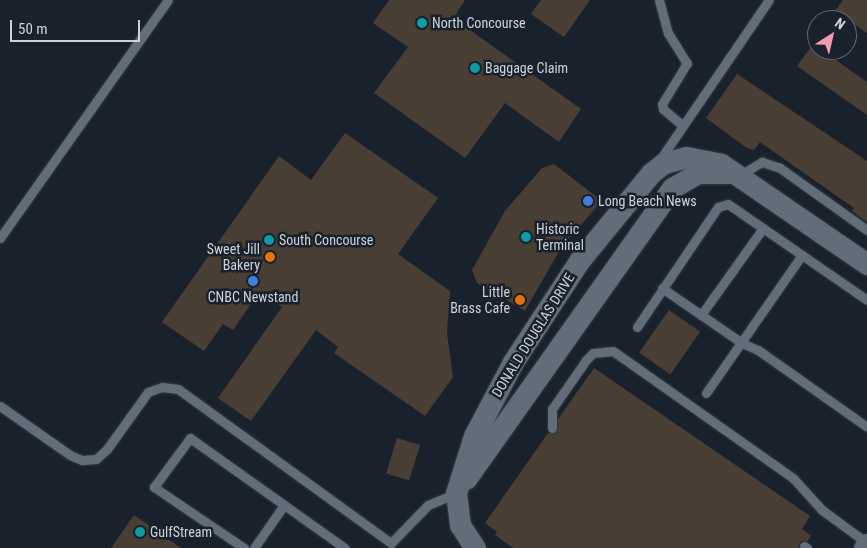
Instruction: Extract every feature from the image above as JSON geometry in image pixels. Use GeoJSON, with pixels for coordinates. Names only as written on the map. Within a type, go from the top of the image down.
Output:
{"type":"FeatureCollection","features":[{"type":"Feature","properties":{"kind":"street","name":"DONALD DOUGLAS DRIVE"},"geometry":{"type":"LineString","coordinates":[[476,548],[460,525],[456,493],[474,436],[514,362],[593,241],[651,173],[664,163],[686,157],[706,159],[740,175],[867,264]]}},
{"type":"Feature","properties":{"kind":"street","name":"DONALD DOUGLAS DRIVE"},"geometry":{"type":"LineString","coordinates":[[456,493],[672,188],[698,173],[716,171],[740,175]]}},
{"type":"Feature","properties":{"kind":"street"},"geometry":{"type":"LineString","coordinates":[[864,548],[867,544]]}},
{"type":"Feature","properties":{"kind":"lane"},"geometry":{"type":"LineString","coordinates":[[0,238],[168,0]]}},
{"type":"Feature","properties":{"kind":"lane"},"geometry":{"type":"LineString","coordinates":[[660,0],[668,33],[687,63],[662,104],[663,109],[683,126]]}},
{"type":"Feature","properties":{"kind":"lane"},"geometry":{"type":"LineString","coordinates":[[651,173],[769,0]]}},
{"type":"Feature","properties":{"kind":"lane"},"geometry":{"type":"LineString","coordinates":[[740,175],[762,162],[780,168],[867,230]]}},
{"type":"Feature","properties":{"kind":"lane"},"geometry":{"type":"LineString","coordinates":[[637,327],[718,207],[728,204],[867,300]]}},
{"type":"Feature","properties":{"kind":"lane"},"geometry":{"type":"LineString","coordinates":[[701,315],[763,228]]}},
{"type":"Feature","properties":{"kind":"lane"},"geometry":{"type":"LineString","coordinates":[[706,393],[802,255]]}},
{"type":"Feature","properties":{"kind":"lane"},"geometry":{"type":"LineString","coordinates":[[662,288],[742,343],[758,350],[867,427]]}},
{"type":"Feature","properties":{"kind":"lane"},"geometry":{"type":"LineString","coordinates":[[552,428],[552,409],[586,360],[593,353],[613,351],[793,478],[818,507],[867,544]]}},
{"type":"Feature","properties":{"kind":"lane"},"geometry":{"type":"LineString","coordinates":[[0,406],[70,455],[82,460],[96,460],[107,449],[148,392],[162,387],[178,389],[389,546],[428,505],[456,493]]}},
{"type":"Feature","properties":{"kind":"lane"},"geometry":{"type":"LineString","coordinates":[[244,548],[154,487],[190,438],[345,548]]}},
{"type":"Feature","properties":{"kind":"lane"},"geometry":{"type":"LineString","coordinates":[[254,548],[284,505]]}},
{"type":"Feature","properties":{"kind":"building"},"geometry":{"type":"Polygon","coordinates":[[[389,0],[465,0],[456,14],[462,19],[460,23],[581,109],[559,142],[505,103],[465,158],[374,93],[408,47],[373,23],[389,0]]]}},
{"type":"Feature","properties":{"kind":"building"},"geometry":{"type":"Polygon","coordinates":[[[541,0],[590,0],[564,37],[531,14],[541,0]]]}},
{"type":"Feature","properties":{"kind":"building"},"geometry":{"type":"Polygon","coordinates":[[[843,0],[867,0],[867,33],[857,26],[857,10],[836,10],[843,0]]]}},
{"type":"Feature","properties":{"kind":"building"},"geometry":{"type":"Polygon","coordinates":[[[807,52],[807,60],[836,60],[867,82],[867,115],[797,66],[807,52]]]}},
{"type":"Feature","properties":{"kind":"building"},"geometry":{"type":"Polygon","coordinates":[[[737,74],[867,161],[867,222],[852,211],[854,208],[760,142],[754,150],[747,148],[706,118],[737,74]]]}},
{"type":"Feature","properties":{"kind":"building"},"geometry":{"type":"Polygon","coordinates":[[[345,133],[438,198],[398,254],[450,291],[447,333],[453,377],[425,416],[334,353],[338,347],[316,330],[251,421],[218,398],[282,307],[260,291],[233,330],[223,324],[204,351],[162,322],[279,156],[311,180],[345,133]]]}},
{"type":"Feature","properties":{"kind":"building","name":"Historic Terminal"},"geometry":{"type":"Polygon","coordinates":[[[554,164],[602,201],[562,246],[525,311],[477,283],[472,270],[505,211],[542,168],[554,164]]]}},
{"type":"Feature","properties":{"kind":"building"},"geometry":{"type":"Polygon","coordinates":[[[669,310],[700,332],[670,374],[639,353],[669,310]]]}},
{"type":"Feature","properties":{"kind":"building"},"geometry":{"type":"Polygon","coordinates":[[[594,368],[810,516],[802,529],[811,536],[808,541],[801,541],[798,548],[513,548],[495,535],[497,532],[485,523],[548,433],[557,432],[558,419],[594,368]]]}},
{"type":"Feature","properties":{"kind":"building"},"geometry":{"type":"Polygon","coordinates":[[[397,438],[420,445],[409,480],[386,473],[397,438]]]}},
{"type":"Feature","properties":{"kind":"building","name":"GulfStream"},"geometry":{"type":"Polygon","coordinates":[[[134,515],[181,548],[111,548],[134,515]]]}},
{"type":"Feature","properties":{"kind":"place","name":"North Concourse"},"geometry":{"type":"Point","coordinates":[422,23]}},
{"type":"Feature","properties":{"kind":"place","name":"Baggage Claim"},"geometry":{"type":"Point","coordinates":[475,68]}},
{"type":"Feature","properties":{"kind":"place","name":"Long Beach News"},"geometry":{"type":"Point","coordinates":[588,201]}},
{"type":"Feature","properties":{"kind":"place","name":"Historic Terminal"},"geometry":{"type":"Point","coordinates":[526,237]}},
{"type":"Feature","properties":{"kind":"place","name":"South Concourse"},"geometry":{"type":"Point","coordinates":[269,240]}},
{"type":"Feature","properties":{"kind":"place","name":"Sweet Jill Bakery"},"geometry":{"type":"Point","coordinates":[270,257]}},
{"type":"Feature","properties":{"kind":"place","name":"CNBC Newstand"},"geometry":{"type":"Point","coordinates":[253,281]}},
{"type":"Feature","properties":{"kind":"place","name":"Little Brass Cafe"},"geometry":{"type":"Point","coordinates":[520,300]}},
{"type":"Feature","properties":{"kind":"place","name":"GulfStream"},"geometry":{"type":"Point","coordinates":[140,532]}}]}
